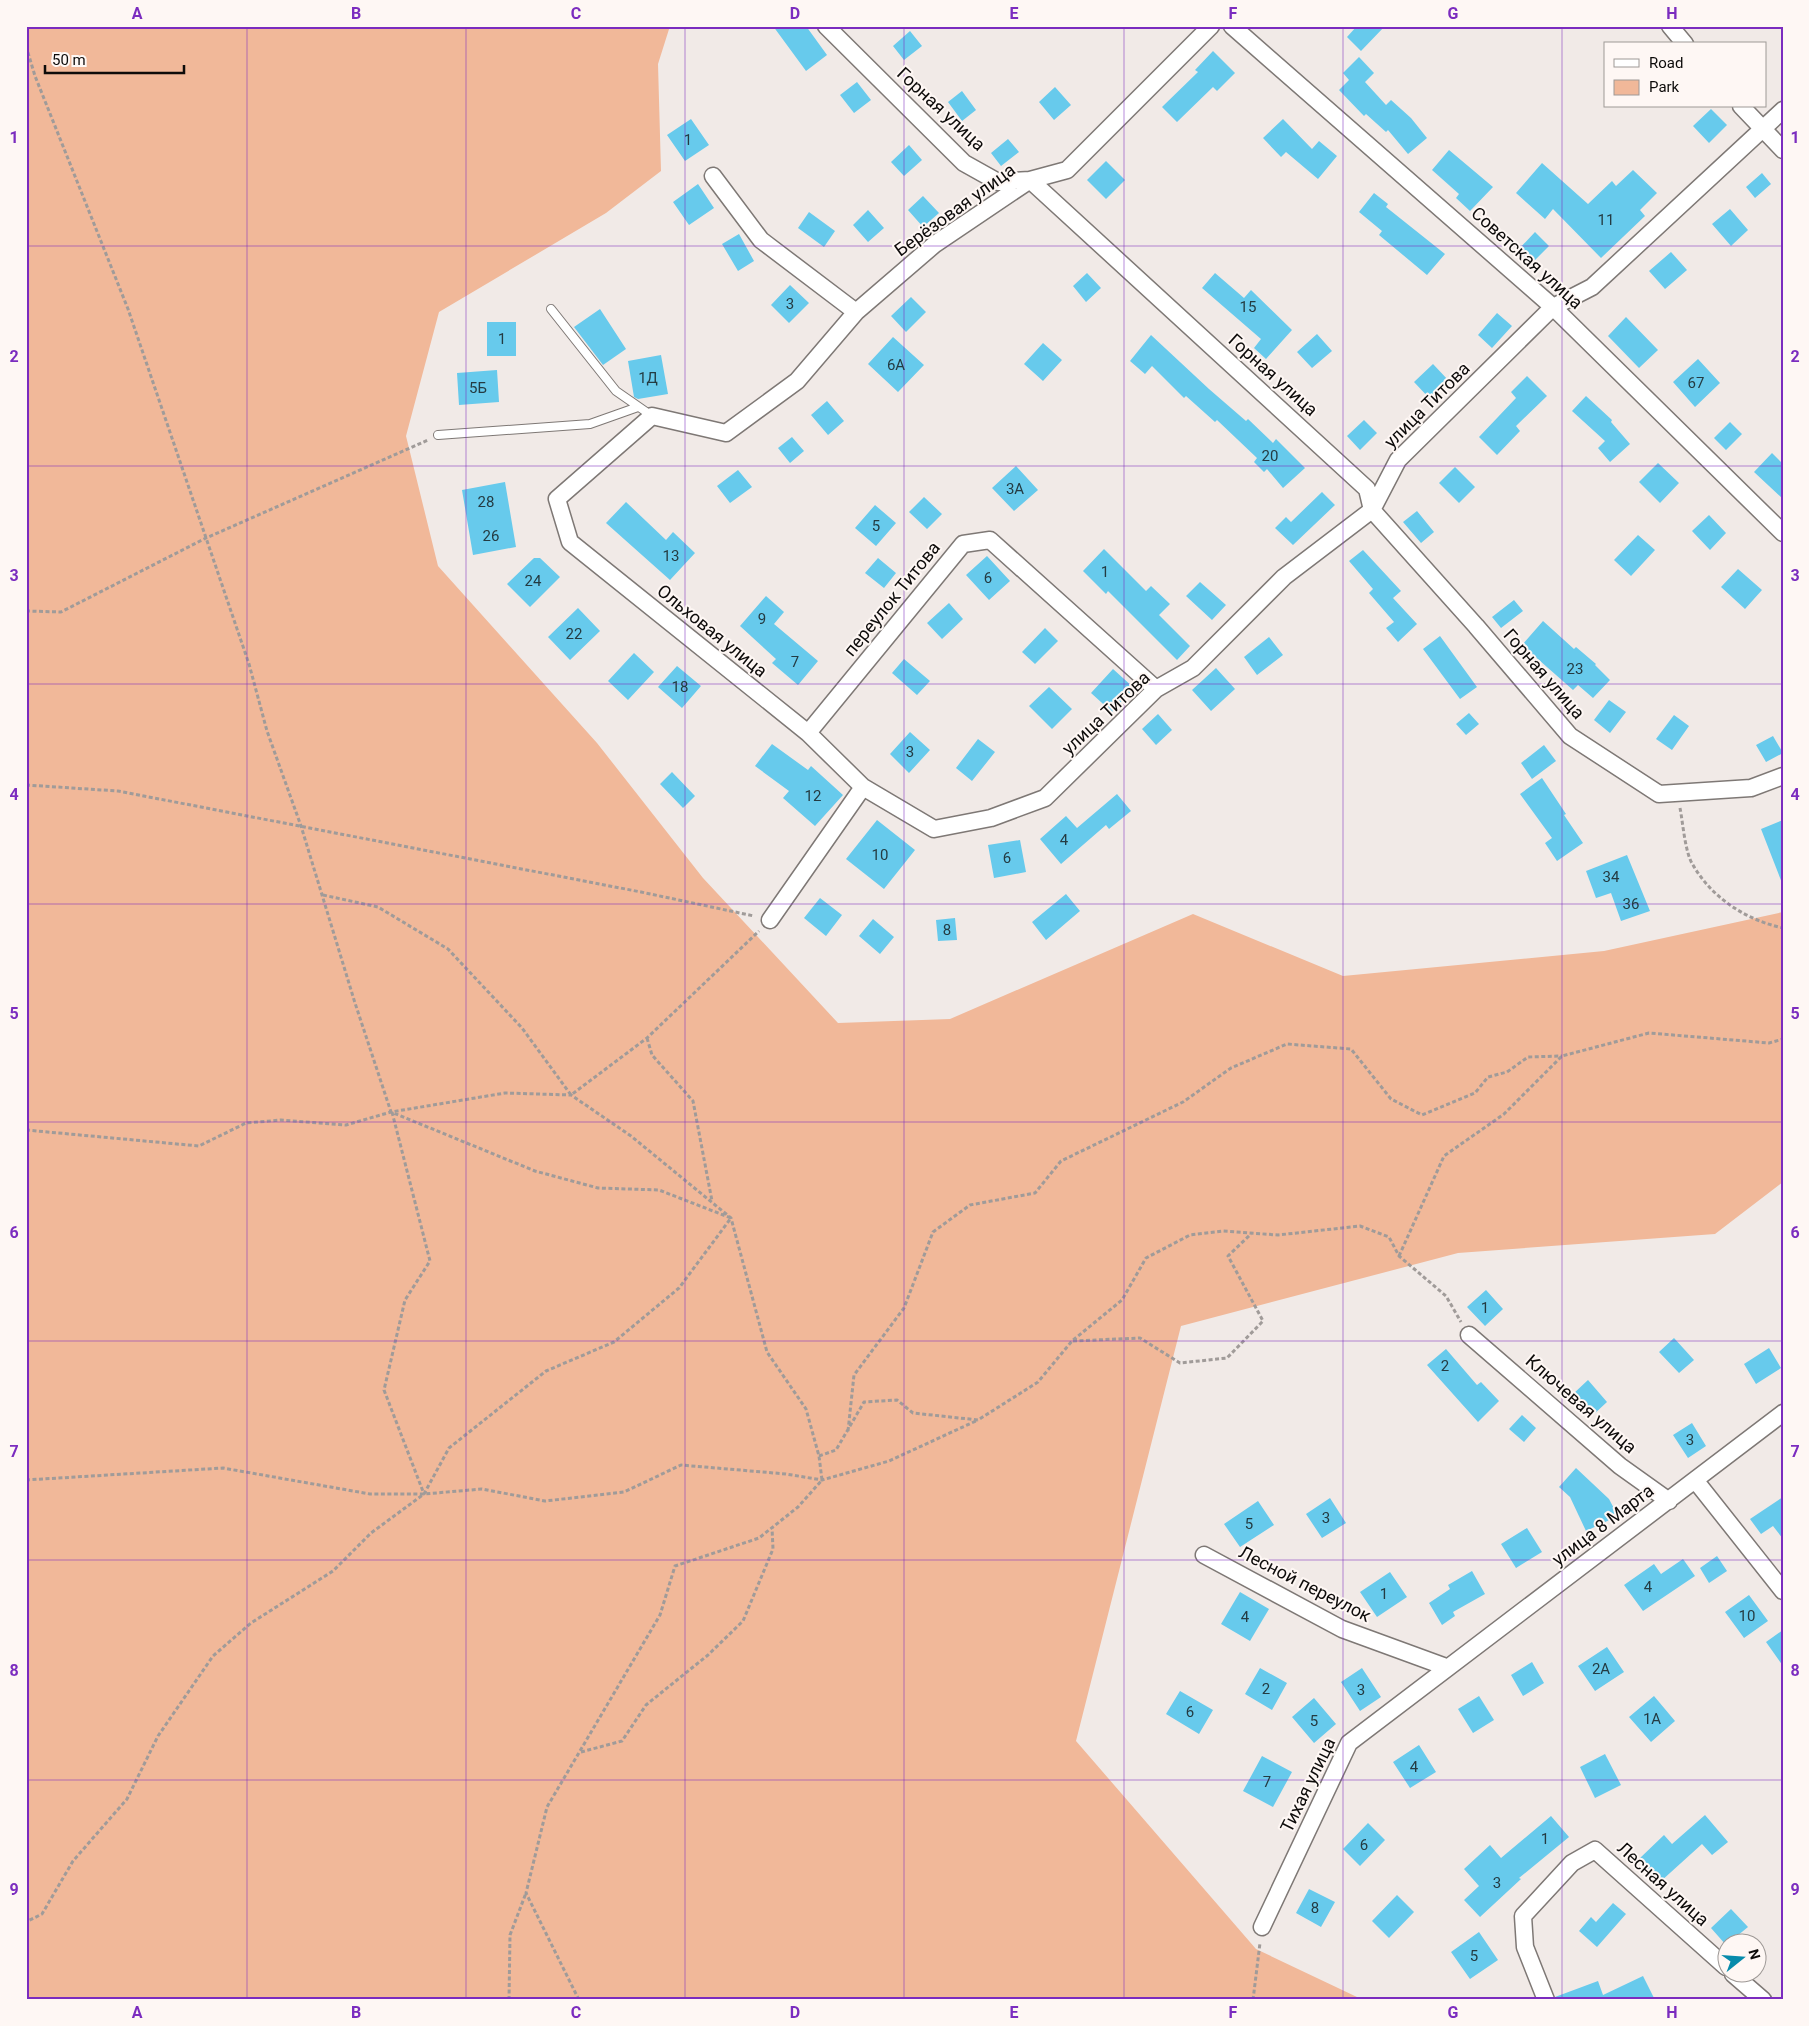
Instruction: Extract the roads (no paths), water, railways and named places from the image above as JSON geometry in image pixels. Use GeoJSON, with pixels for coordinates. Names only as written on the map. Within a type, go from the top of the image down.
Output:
{"type":"FeatureCollection","features":[{"type":"Feature","properties":{"kind":"street","name":"Горная улица"},"geometry":{"type":"LineString","coordinates":[[826,26],[964,163],[998,182],[1030,180],[1368,488],[1372,510],[1476,626],[1570,736],[1659,794],[1751,788],[1783,776]]}},
{"type":"Feature","properties":{"kind":"street","name":"Берёзовая улица"},"geometry":{"type":"LineString","coordinates":[[652,416],[726,434],[797,381],[856,312],[936,244],[1030,180],[1067,170],[1211,26]]}},
{"type":"Feature","properties":{"kind":"street","name":"Советская улица"},"geometry":{"type":"LineString","coordinates":[[1232,26],[1553,307],[1783,533]]}},
{"type":"Feature","properties":{"kind":"street"},"geometry":{"type":"LineString","coordinates":[[1670,26],[1683,42]]}},
{"type":"Feature","properties":{"kind":"street"},"geometry":{"type":"LineString","coordinates":[[1743,108],[1783,150]]}},
{"type":"Feature","properties":{"kind":"street","name":"улица Титова"},"geometry":{"type":"LineString","coordinates":[[1045,798],[1156,689],[1193,668],[1284,578],[1372,510],[1398,460],[1553,307],[1592,287],[1783,110]]}},
{"type":"Feature","properties":{"kind":"street"},"geometry":{"type":"LineString","coordinates":[[713,176],[761,240],[856,312]]}},
{"type":"Feature","properties":{"kind":"street","name":"Ольховая улица"},"geometry":{"type":"LineString","coordinates":[[652,416],[557,499],[570,542],[808,733],[863,787],[934,829],[991,818],[1045,798]]}},
{"type":"Feature","properties":{"kind":"street","name":"переулок Титова"},"geometry":{"type":"LineString","coordinates":[[808,733],[963,544],[990,540],[1156,689]]}},
{"type":"Feature","properties":{"kind":"street"},"geometry":{"type":"LineString","coordinates":[[770,920],[863,787]]}},
{"type":"Feature","properties":{"kind":"street","name":"Ключевая улица"},"geometry":{"type":"LineString","coordinates":[[1469,1335],[1620,1466],[1669,1501]]}},
{"type":"Feature","properties":{"kind":"street","name":"улица 8 Марта"},"geometry":{"type":"LineString","coordinates":[[1446,1667],[1669,1501],[1783,1413]]}},
{"type":"Feature","properties":{"kind":"street"},"geometry":{"type":"LineString","coordinates":[[1695,1480],[1783,1591]]}},
{"type":"Feature","properties":{"kind":"street","name":"Лесной переулок"},"geometry":{"type":"LineString","coordinates":[[1204,1555],[1342,1629],[1446,1667]]}},
{"type":"Feature","properties":{"kind":"street","name":"Тихая улица"},"geometry":{"type":"LineString","coordinates":[[1262,1927],[1349,1743],[1446,1667]]}},
{"type":"Feature","properties":{"kind":"street","name":"Лесная улица"},"geometry":{"type":"LineString","coordinates":[[1546,2000],[1525,1947],[1523,1916],[1572,1863],[1595,1850],[1716,1958]]}},
{"type":"Feature","properties":{"kind":"street"},"geometry":{"type":"LineString","coordinates":[[1745,1984],[1763,2000]]}},
{"type":"Feature","properties":{"kind":"lane"},"geometry":{"type":"LineString","coordinates":[[551,309],[616,391],[652,416]]}},
{"type":"Feature","properties":{"kind":"lane"},"geometry":{"type":"LineString","coordinates":[[438,435],[590,424],[638,406]]}}]}
